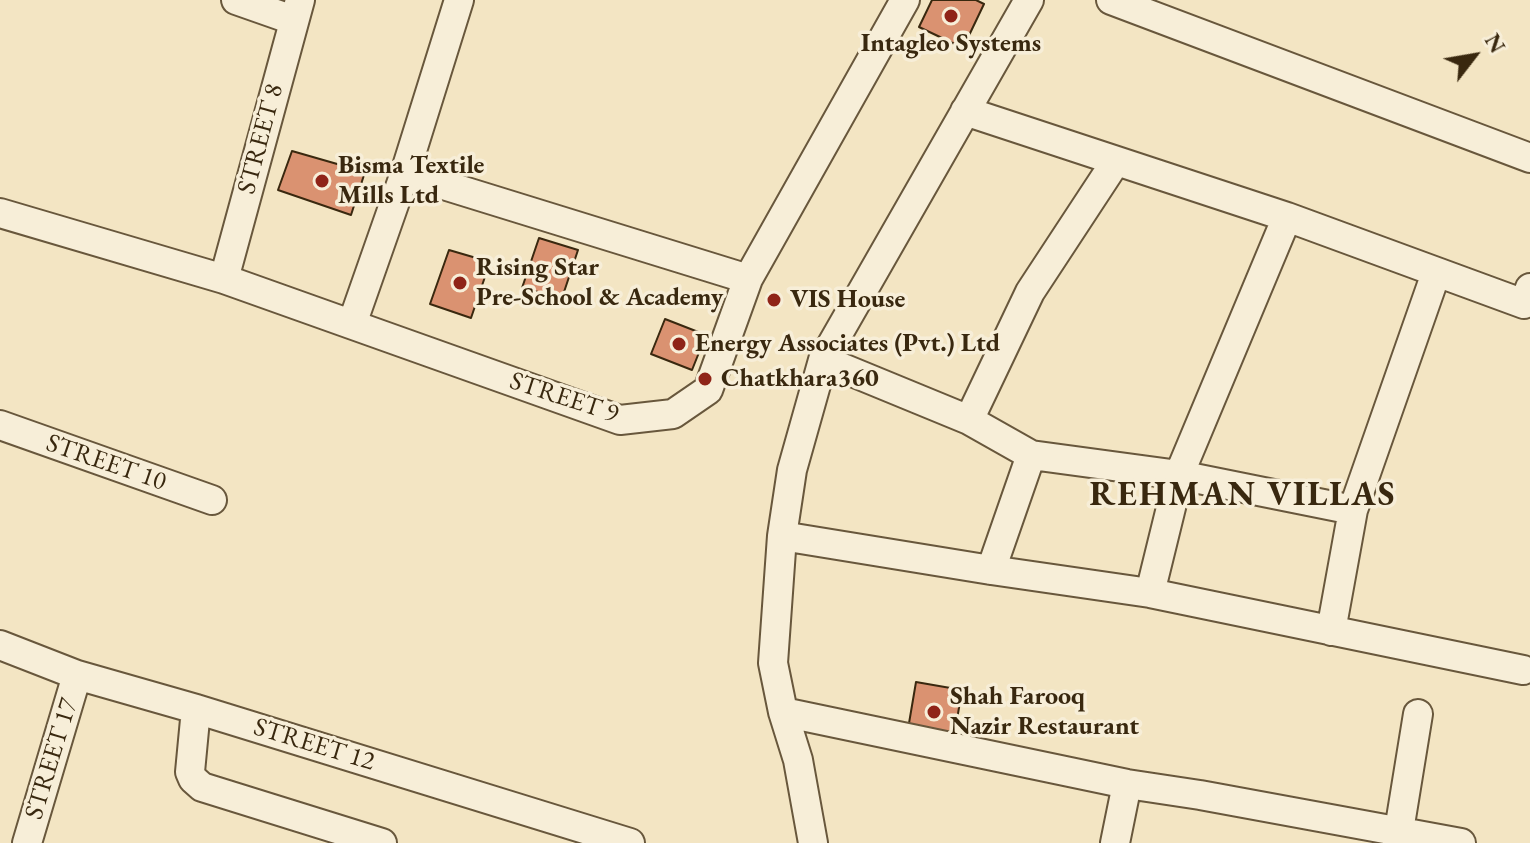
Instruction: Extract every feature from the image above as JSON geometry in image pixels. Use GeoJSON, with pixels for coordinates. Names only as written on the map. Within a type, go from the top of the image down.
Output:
{"type":"FeatureCollection","features":[{"type":"Feature","properties":{"kind":"street"},"geometry":{"type":"LineString","coordinates":[[236,0],[296,10]]}},
{"type":"Feature","properties":{"kind":"street"},"geometry":{"type":"LineString","coordinates":[[352,324],[405,173],[459,0]]}},
{"type":"Feature","properties":{"kind":"street","name":"STREET 9"},"geometry":{"type":"LineString","coordinates":[[0,213],[224,279],[620,420],[673,414],[708,390],[748,279],[905,0]]}},
{"type":"Feature","properties":{"kind":"street"},"geometry":{"type":"LineString","coordinates":[[813,843],[798,760],[783,712],[773,663],[782,536],[792,470],[823,360],[1029,0]]}},
{"type":"Feature","properties":{"kind":"street"},"geometry":{"type":"LineString","coordinates":[[1111,0],[1530,158]]}},
{"type":"Feature","properties":{"kind":"street","name":"STREET 8"},"geometry":{"type":"LineString","coordinates":[[224,279],[296,10]]}},
{"type":"Feature","properties":{"kind":"street"},"geometry":{"type":"LineString","coordinates":[[965,111],[1287,217],[1524,304],[1530,288]]}},
{"type":"Feature","properties":{"kind":"street"},"geometry":{"type":"LineString","coordinates":[[969,420],[1030,292],[1116,161]]}},
{"type":"Feature","properties":{"kind":"street"},"geometry":{"type":"LineString","coordinates":[[405,173],[748,279]]}},
{"type":"Feature","properties":{"kind":"street"},"geometry":{"type":"LineString","coordinates":[[1150,593],[1179,475],[1287,217]]}},
{"type":"Feature","properties":{"kind":"street"},"geometry":{"type":"LineString","coordinates":[[1331,631],[1353,510],[1436,273]]}},
{"type":"Feature","properties":{"kind":"street"},"geometry":{"type":"LineString","coordinates":[[823,360],[969,420],[1031,455],[1179,475],[1353,510]]}},
{"type":"Feature","properties":{"kind":"street","name":"STREET 10"},"geometry":{"type":"LineString","coordinates":[[0,425],[212,500]]}},
{"type":"Feature","properties":{"kind":"street"},"geometry":{"type":"LineString","coordinates":[[991,570],[1031,455]]}},
{"type":"Feature","properties":{"kind":"street"},"geometry":{"type":"LineString","coordinates":[[782,536],[1150,593],[1523,670]]}},
{"type":"Feature","properties":{"kind":"street","name":"STREET 12"},"geometry":{"type":"LineString","coordinates":[[0,645],[77,675],[630,843]]}},
{"type":"Feature","properties":{"kind":"street","name":"STREET 17"},"geometry":{"type":"LineString","coordinates":[[27,843],[77,675]]}},
{"type":"Feature","properties":{"kind":"street"},"geometry":{"type":"LineString","coordinates":[[196,709],[190,772],[202,787],[382,843]]}},
{"type":"Feature","properties":{"kind":"street"},"geometry":{"type":"LineString","coordinates":[[783,712],[1398,837],[1461,843]]}},
{"type":"Feature","properties":{"kind":"street"},"geometry":{"type":"LineString","coordinates":[[1398,837],[1418,714]]}},
{"type":"Feature","properties":{"kind":"street"},"geometry":{"type":"LineString","coordinates":[[1115,843],[1127,784]]}},
{"type":"Feature","properties":{"kind":"building","name":"Intagleo Systems"},"geometry":{"type":"Polygon","coordinates":[[[932,0],[976,0],[984,4],[963,48],[919,27],[932,0]]]}},
{"type":"Feature","properties":{"kind":"building","name":"Bisma Textile Mills Ltd"},"geometry":{"type":"Polygon","coordinates":[[[292,151],[365,172],[351,215],[278,190],[292,151]]]}},
{"type":"Feature","properties":{"kind":"building"},"geometry":{"type":"Polygon","coordinates":[[[539,238],[578,250],[562,298],[522,288],[539,238]]]}},
{"type":"Feature","properties":{"kind":"building","name":"Rising Star Pre-School & Academy"},"geometry":{"type":"Polygon","coordinates":[[[449,250],[490,262],[471,318],[430,304],[449,250]]]}},
{"type":"Feature","properties":{"kind":"building","name":"Energy Associates (Pvt.) Ltd"},"geometry":{"type":"Polygon","coordinates":[[[665,319],[706,335],[692,370],[651,354],[665,319]]]}},
{"type":"Feature","properties":{"kind":"building","name":"Shah Farooq Nazir Restaurant"},"geometry":{"type":"Polygon","coordinates":[[[916,682],[962,690],[953,743],[907,735],[916,682]]]}},
{"type":"Feature","properties":{"kind":"place","name":"Intagleo Systems"},"geometry":{"type":"Point","coordinates":[951,16]}},
{"type":"Feature","properties":{"kind":"place","name":"Bisma Textile Mills Ltd"},"geometry":{"type":"Point","coordinates":[322,181]}},
{"type":"Feature","properties":{"kind":"place","name":"Rising Star Pre-School & Academy"},"geometry":{"type":"Point","coordinates":[460,283]}},
{"type":"Feature","properties":{"kind":"place","name":"VIS House"},"geometry":{"type":"Point","coordinates":[774,300]}},
{"type":"Feature","properties":{"kind":"place","name":"Energy Associates (Pvt.) Ltd"},"geometry":{"type":"Point","coordinates":[679,344]}},
{"type":"Feature","properties":{"kind":"place","name":"Chatkhara360"},"geometry":{"type":"Point","coordinates":[705,379]}},
{"type":"Feature","properties":{"kind":"place","name":"Shah Farooq Nazir Restaurant"},"geometry":{"type":"Point","coordinates":[934,712]}},
{"type":"Feature","properties":{"kind":"district","name":"REHMAN VILLAS"},"geometry":{"type":"Point","coordinates":[1243,496]}}]}
